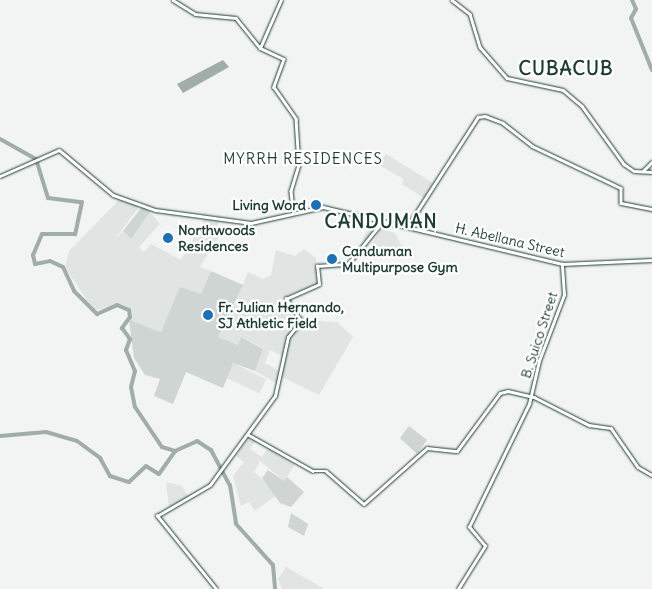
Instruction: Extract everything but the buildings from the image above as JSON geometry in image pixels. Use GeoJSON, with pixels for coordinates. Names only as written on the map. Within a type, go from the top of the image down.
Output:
{"type":"FeatureCollection","features":[{"type":"Feature","properties":{"kind":"main road","name":"H. Abellana Street"},"geometry":{"type":"LineString","coordinates":[[0,176],[34,163],[59,150],[105,190],[152,210],[251,223],[293,211],[323,207],[562,264],[652,260]]}},
{"type":"Feature","properties":{"kind":"street"},"geometry":{"type":"LineString","coordinates":[[173,0],[195,14],[236,18],[260,48],[284,60],[274,86],[296,119],[299,165],[292,184],[293,211]]}},
{"type":"Feature","properties":{"kind":"street"},"geometry":{"type":"LineString","coordinates":[[260,48],[281,0]]}},
{"type":"Feature","properties":{"kind":"street"},"geometry":{"type":"LineString","coordinates":[[452,0],[470,14],[480,47],[507,78],[562,90],[582,106],[624,164],[643,171],[652,172]]}},
{"type":"Feature","properties":{"kind":"street"},"geometry":{"type":"LineString","coordinates":[[407,227],[478,117],[495,118],[532,146],[621,188],[621,203],[652,209]]}},
{"type":"Feature","properties":{"kind":"street"},"geometry":{"type":"LineString","coordinates":[[643,171],[652,162]]}},
{"type":"Feature","properties":{"kind":"street"},"geometry":{"type":"LineString","coordinates":[[216,589],[157,516],[190,499],[218,476],[249,435],[275,395],[288,337],[301,321],[286,299],[319,284],[317,266],[348,264],[383,221]]}},
{"type":"Feature","properties":{"kind":"street","name":"B. Suico Street"},"geometry":{"type":"LineString","coordinates":[[458,589],[486,544],[470,530],[470,524],[484,504],[493,474],[531,396],[538,361],[564,295],[562,264]]}},
{"type":"Feature","properties":{"kind":"street"},"geometry":{"type":"LineString","coordinates":[[249,435],[313,471],[326,471],[364,504],[427,448],[457,451],[501,392],[531,396],[589,425],[611,428],[638,467],[652,474]]}},
{"type":"Feature","properties":{"kind":"shaded area"},"geometry":{"type":"Polygon","coordinates":[[[223,60],[229,67],[183,93],[177,84],[223,60]]]}},
{"type":"Feature","properties":{"kind":"shaded area"},"geometry":{"type":"Polygon","coordinates":[[[386,154],[433,183],[424,198],[402,184],[404,179],[379,165],[386,154]]]}},
{"type":"Feature","properties":{"kind":"shaded area"},"geometry":{"type":"Polygon","coordinates":[[[120,199],[139,207],[116,238],[123,231],[131,239],[150,212],[160,224],[139,247],[144,252],[151,244],[181,260],[205,219],[219,221],[216,229],[222,232],[200,267],[211,271],[201,294],[234,306],[248,272],[263,279],[271,275],[276,250],[295,256],[304,249],[316,258],[317,284],[280,299],[300,321],[287,337],[283,356],[270,350],[265,363],[280,371],[278,384],[255,371],[263,348],[241,337],[238,345],[217,337],[161,332],[129,320],[132,313],[118,304],[94,311],[65,267],[69,251],[120,199]]]}},
{"type":"Feature","properties":{"kind":"shaded area"},"geometry":{"type":"Polygon","coordinates":[[[142,207],[150,212],[131,239],[123,231],[142,207]]]}},
{"type":"Feature","properties":{"kind":"shaded area"},"geometry":{"type":"Polygon","coordinates":[[[357,217],[381,223],[366,244],[363,238],[368,230],[355,227],[357,217]]]}},
{"type":"Feature","properties":{"kind":"shaded area"},"geometry":{"type":"Polygon","coordinates":[[[381,229],[395,233],[402,246],[380,258],[372,244],[381,229]]]}},
{"type":"Feature","properties":{"kind":"shaded area"},"geometry":{"type":"Polygon","coordinates":[[[211,271],[243,285],[218,337],[238,345],[241,337],[263,349],[255,371],[233,363],[223,388],[186,372],[173,404],[154,396],[160,379],[145,375],[134,358],[129,320],[161,332],[180,287],[201,294],[211,271]]]}},
{"type":"Feature","properties":{"kind":"shaded area"},"geometry":{"type":"Polygon","coordinates":[[[304,320],[337,322],[353,337],[319,395],[282,377],[289,338],[304,320]]]}},
{"type":"Feature","properties":{"kind":"shaded area"},"geometry":{"type":"Polygon","coordinates":[[[233,363],[266,379],[259,394],[226,377],[233,363]]]}},
{"type":"Feature","properties":{"kind":"shaded area"},"geometry":{"type":"Polygon","coordinates":[[[409,426],[427,440],[417,454],[400,438],[409,426]]]}},
{"type":"Feature","properties":{"kind":"shaded area"},"geometry":{"type":"Polygon","coordinates":[[[249,437],[256,440],[250,449],[262,457],[268,448],[295,464],[284,481],[260,461],[254,472],[278,494],[255,511],[249,502],[241,506],[233,476],[244,462],[236,456],[249,437]]]}},
{"type":"Feature","properties":{"kind":"shaded area"},"geometry":{"type":"Polygon","coordinates":[[[268,470],[284,481],[287,477],[304,492],[291,507],[280,503],[262,478],[268,470]]]}},
{"type":"Feature","properties":{"kind":"shaded area"},"geometry":{"type":"Polygon","coordinates":[[[166,482],[182,486],[189,498],[169,508],[166,482]]]}},
{"type":"Feature","properties":{"kind":"shaded area"},"geometry":{"type":"Polygon","coordinates":[[[291,513],[308,524],[304,536],[288,527],[291,513]]]}},
{"type":"Feature","properties":{"kind":"shaded area"},"geometry":{"type":"Polygon","coordinates":[[[286,567],[324,589],[282,589],[278,579],[286,567]]]}},
{"type":"Feature","properties":{"kind":"waterway"},"geometry":{"type":"LineString","coordinates":[[632,0],[636,9],[631,18],[652,70]]}},
{"type":"Feature","properties":{"kind":"waterway"},"geometry":{"type":"LineString","coordinates":[[0,139],[36,159],[48,198],[82,202],[75,234],[42,234],[33,255],[35,264],[50,261],[63,267],[74,291],[97,314],[117,305],[129,310],[130,317],[122,328],[130,339],[126,350],[135,371],[131,387],[135,407],[162,447],[175,451],[197,441],[211,450],[230,485],[236,524],[273,565],[275,589]]}},
{"type":"Feature","properties":{"kind":"waterway"},"geometry":{"type":"LineString","coordinates":[[0,436],[46,432],[77,441],[100,458],[110,476],[129,482],[146,466],[159,474],[175,451]]}},
{"type":"Feature","properties":{"kind":"place","name":"Living Word"},"geometry":{"type":"Point","coordinates":[316,205]}},
{"type":"Feature","properties":{"kind":"place","name":"Northwoods Residences"},"geometry":{"type":"Point","coordinates":[168,238]}},
{"type":"Feature","properties":{"kind":"place","name":"Canduman Multipurpose Gym"},"geometry":{"type":"Point","coordinates":[332,259]}},
{"type":"Feature","properties":{"kind":"place","name":"Fr. Julian Hernando, SJ Athletic Field"},"geometry":{"type":"Point","coordinates":[208,315]}},
{"type":"Feature","properties":{"kind":"district","name":"CUBACUB"},"geometry":{"type":"Point","coordinates":[566,69]}},
{"type":"Feature","properties":{"kind":"district","name":"MYRRH RESIDENCES"},"geometry":{"type":"Point","coordinates":[303,159]}},
{"type":"Feature","properties":{"kind":"district","name":"CANDUMAN"},"geometry":{"type":"Point","coordinates":[381,222]}}]}
